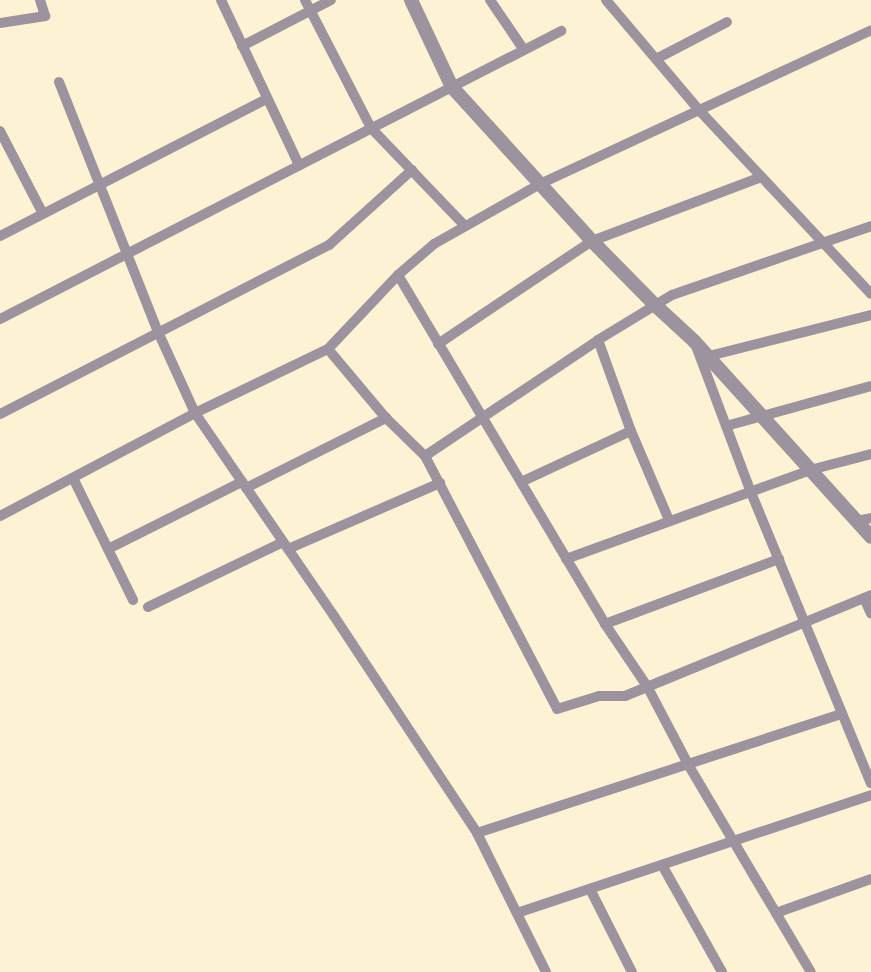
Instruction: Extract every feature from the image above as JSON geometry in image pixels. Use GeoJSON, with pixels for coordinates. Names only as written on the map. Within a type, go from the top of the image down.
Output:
{"type":"FeatureCollection","features":[{"type":"Feature","properties":{"kind":"street"},"geometry":{"type":"LineString","coordinates":[[0,23],[45,16],[40,0]]}},
{"type":"Feature","properties":{"kind":"street"},"geometry":{"type":"LineString","coordinates":[[221,0],[299,165]]}},
{"type":"Feature","properties":{"kind":"street"},"geometry":{"type":"LineString","coordinates":[[242,46],[308,5],[331,0]]}},
{"type":"Feature","properties":{"kind":"street"},"geometry":{"type":"LineString","coordinates":[[411,0],[452,87],[542,183],[592,241],[694,341],[704,357],[871,537]]}},
{"type":"Feature","properties":{"kind":"street"},"geometry":{"type":"LineString","coordinates":[[490,0],[524,50]]}},
{"type":"Feature","properties":{"kind":"street"},"geometry":{"type":"LineString","coordinates":[[611,1],[698,110],[871,294]]}},
{"type":"Feature","properties":{"kind":"street"},"geometry":{"type":"LineString","coordinates":[[308,5],[371,128],[465,226]]}},
{"type":"Feature","properties":{"kind":"street"},"geometry":{"type":"LineString","coordinates":[[656,59],[727,22]]}},
{"type":"Feature","properties":{"kind":"street"},"geometry":{"type":"LineString","coordinates":[[0,319],[561,30]]}},
{"type":"Feature","properties":{"kind":"street"},"geometry":{"type":"LineString","coordinates":[[0,516],[195,413],[328,349],[398,275],[434,244],[542,183],[871,30]]}},
{"type":"Feature","properties":{"kind":"street"},"geometry":{"type":"LineString","coordinates":[[59,82],[159,334],[195,413],[477,833],[546,972]]}},
{"type":"Feature","properties":{"kind":"street"},"geometry":{"type":"LineString","coordinates":[[0,237],[267,99]]}},
{"type":"Feature","properties":{"kind":"street"},"geometry":{"type":"LineString","coordinates":[[0,131],[5,151],[43,214]]}},
{"type":"Feature","properties":{"kind":"street"},"geometry":{"type":"LineString","coordinates":[[0,414],[329,245],[412,170]]}},
{"type":"Feature","properties":{"kind":"street"},"geometry":{"type":"LineString","coordinates":[[438,344],[592,241],[761,177]]}},
{"type":"Feature","properties":{"kind":"street"},"geometry":{"type":"LineString","coordinates":[[425,456],[598,340],[672,295],[871,226]]}},
{"type":"Feature","properties":{"kind":"street"},"geometry":{"type":"LineString","coordinates":[[398,275],[605,624],[647,686],[689,766],[811,972]]}},
{"type":"Feature","properties":{"kind":"street"},"geometry":{"type":"LineString","coordinates":[[704,357],[871,315]]}},
{"type":"Feature","properties":{"kind":"street"},"geometry":{"type":"LineString","coordinates":[[598,340],[631,431],[669,520]]}},
{"type":"Feature","properties":{"kind":"street"},"geometry":{"type":"LineString","coordinates":[[328,349],[386,418],[425,456],[557,709],[599,696],[625,696],[868,596],[871,614]]}},
{"type":"Feature","properties":{"kind":"street"},"geometry":{"type":"LineString","coordinates":[[704,357],[750,490],[871,783]]}},
{"type":"Feature","properties":{"kind":"street"},"geometry":{"type":"LineString","coordinates":[[726,426],[871,386]]}},
{"type":"Feature","properties":{"kind":"street"},"geometry":{"type":"LineString","coordinates":[[108,549],[386,418]]}},
{"type":"Feature","properties":{"kind":"street"},"geometry":{"type":"LineString","coordinates":[[521,482],[631,431]]}},
{"type":"Feature","properties":{"kind":"street"},"geometry":{"type":"LineString","coordinates":[[567,559],[750,490],[810,470],[871,454]]}},
{"type":"Feature","properties":{"kind":"street"},"geometry":{"type":"LineString","coordinates":[[73,478],[133,600]]}},
{"type":"Feature","properties":{"kind":"street"},"geometry":{"type":"LineString","coordinates":[[148,607],[286,546],[440,483]]}},
{"type":"Feature","properties":{"kind":"street"},"geometry":{"type":"LineString","coordinates":[[857,521],[871,518]]}},
{"type":"Feature","properties":{"kind":"street"},"geometry":{"type":"LineString","coordinates":[[605,624],[779,559]]}},
{"type":"Feature","properties":{"kind":"street"},"geometry":{"type":"LineString","coordinates":[[477,833],[689,766],[842,714]]}},
{"type":"Feature","properties":{"kind":"street"},"geometry":{"type":"LineString","coordinates":[[517,913],[871,795]]}},
{"type":"Feature","properties":{"kind":"street"},"geometry":{"type":"LineString","coordinates":[[662,865],[722,972]]}},
{"type":"Feature","properties":{"kind":"street"},"geometry":{"type":"LineString","coordinates":[[776,913],[871,879]]}},
{"type":"Feature","properties":{"kind":"street"},"geometry":{"type":"LineString","coordinates":[[590,889],[632,972]]}}]}
